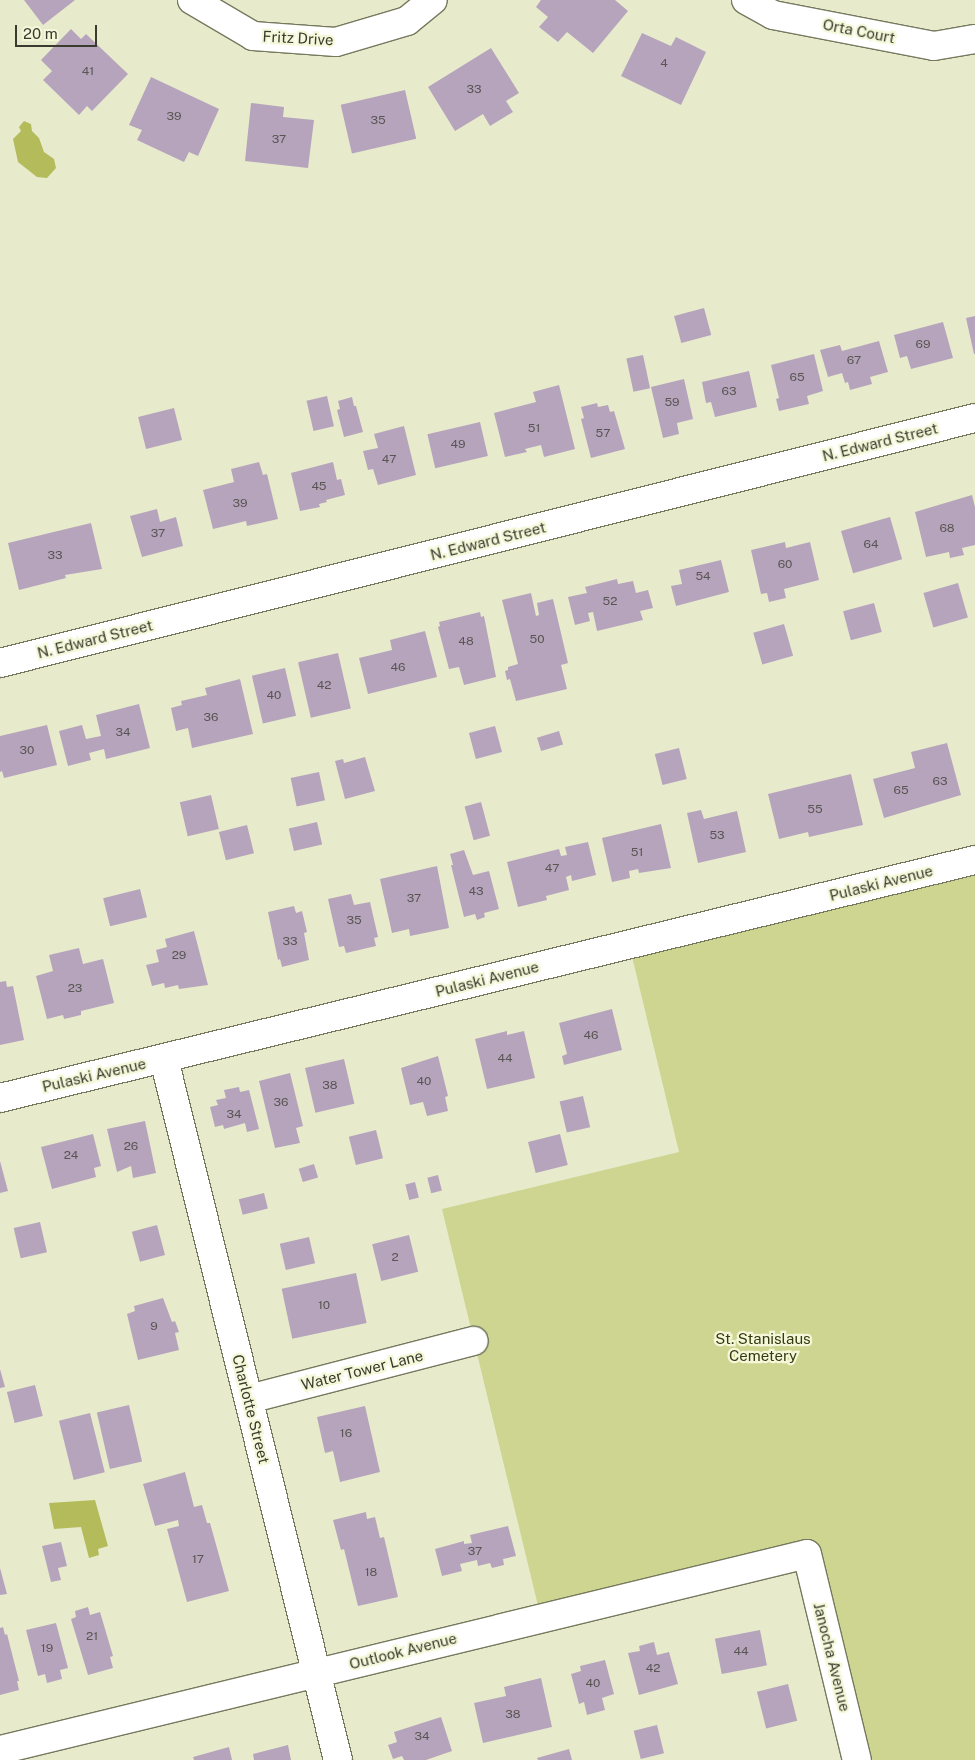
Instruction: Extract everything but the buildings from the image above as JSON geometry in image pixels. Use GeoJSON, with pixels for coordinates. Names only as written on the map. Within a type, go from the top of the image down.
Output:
{"type":"FeatureCollection","features":[{"type":"Feature","properties":{"kind":"street","name":"Fritz Drive"},"geometry":{"type":"LineString","coordinates":[[192,0],[253,36],[336,42],[407,21],[433,0]]}},
{"type":"Feature","properties":{"kind":"street","name":"Orta Court"},"geometry":{"type":"LineString","coordinates":[[746,0],[773,15],[934,46],[975,39]]}},
{"type":"Feature","properties":{"kind":"street","name":"N. Edward Street"},"geometry":{"type":"LineString","coordinates":[[0,663],[975,418]]}},
{"type":"Feature","properties":{"kind":"street","name":"Pulaski Avenue"},"geometry":{"type":"LineString","coordinates":[[0,1098],[975,860]]}},
{"type":"Feature","properties":{"kind":"street","name":"Charlotte Street"},"geometry":{"type":"LineString","coordinates":[[164,1059],[338,1760]]}},
{"type":"Feature","properties":{"kind":"street","name":"Water Tower Lane"},"geometry":{"type":"LineString","coordinates":[[249,1399],[474,1341]]}},
{"type":"Feature","properties":{"kind":"street","name":"Outlook Avenue"},"geometry":{"type":"LineString","coordinates":[[0,1750],[806,1554]]}},
{"type":"Feature","properties":{"kind":"street","name":"Janocha Avenue"},"geometry":{"type":"LineString","coordinates":[[806,1554],[857,1760]]}},
{"type":"Feature","properties":{"kind":"green space","name":"St. Stanislaus Cemetery"},"geometry":{"type":"Polygon","coordinates":[[[975,860],[975,1760],[857,1760],[806,1554],[541,1618],[442,1209],[679,1152],[629,944],[975,860]]]}},
{"type":"Feature","properties":{"kind":"shaded area"},"geometry":{"type":"Polygon","coordinates":[[[24,121],[31,124],[32,131],[39,138],[44,152],[54,159],[56,168],[47,178],[37,177],[18,162],[13,139],[21,131],[19,127],[24,121]]]}},
{"type":"Feature","properties":{"kind":"shaded area"},"geometry":{"type":"Polygon","coordinates":[[[95,1500],[108,1546],[98,1549],[99,1555],[89,1558],[81,1527],[54,1529],[49,1503],[95,1500]]]}}]}
